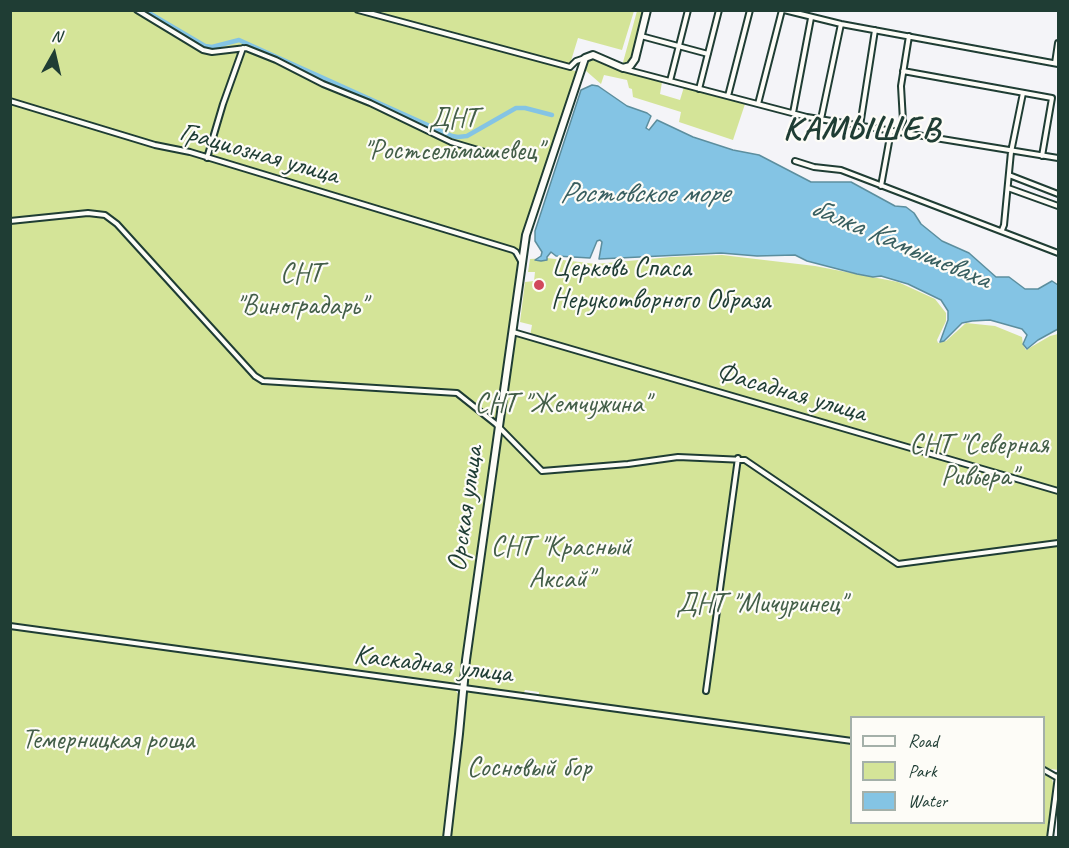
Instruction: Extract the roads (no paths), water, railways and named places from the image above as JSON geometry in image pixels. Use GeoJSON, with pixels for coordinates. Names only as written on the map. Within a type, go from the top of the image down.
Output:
{"type":"FeatureCollection","features":[{"type":"Feature","properties":{"kind":"main road"},"geometry":{"type":"LineString","coordinates":[[585,58],[591,55],[623,68],[630,66],[641,36],[647,10]]}},
{"type":"Feature","properties":{"kind":"main road","name":"Орская улица"},"geometry":{"type":"LineString","coordinates":[[447,837],[463,688],[528,228],[585,58]]}},
{"type":"Feature","properties":{"kind":"street"},"geometry":{"type":"LineString","coordinates":[[137,10],[202,50],[212,52],[243,48],[276,60],[451,142],[495,155]]}},
{"type":"Feature","properties":{"kind":"street"},"geometry":{"type":"LineString","coordinates":[[358,10],[570,67],[576,61],[585,58]]}},
{"type":"Feature","properties":{"kind":"street"},"geometry":{"type":"LineString","coordinates":[[670,81],[688,10]]}},
{"type":"Feature","properties":{"kind":"street"},"geometry":{"type":"LineString","coordinates":[[699,89],[719,10]]}},
{"type":"Feature","properties":{"kind":"street"},"geometry":{"type":"LineString","coordinates":[[728,96],[750,10]]}},
{"type":"Feature","properties":{"kind":"street"},"geometry":{"type":"LineString","coordinates":[[758,104],[783,10],[841,24],[1057,63],[1059,43]]}},
{"type":"Feature","properties":{"kind":"street"},"geometry":{"type":"LineString","coordinates":[[793,113],[811,18]]}},
{"type":"Feature","properties":{"kind":"street"},"geometry":{"type":"LineString","coordinates":[[822,119],[841,24]]}},
{"type":"Feature","properties":{"kind":"street"},"geometry":{"type":"LineString","coordinates":[[860,126],[875,30]]}},
{"type":"Feature","properties":{"kind":"street"},"geometry":{"type":"LineString","coordinates":[[641,36],[708,54]]}},
{"type":"Feature","properties":{"kind":"street"},"geometry":{"type":"LineString","coordinates":[[898,133],[903,121],[901,86],[909,36]]}},
{"type":"Feature","properties":{"kind":"street"},"geometry":{"type":"LineString","coordinates":[[207,158],[243,48]]}},
{"type":"Feature","properties":{"kind":"street"},"geometry":{"type":"LineString","coordinates":[[623,68],[822,119],[1011,152],[1059,158]]}},
{"type":"Feature","properties":{"kind":"street"},"geometry":{"type":"LineString","coordinates":[[903,71],[1052,98],[1042,156]]}},
{"type":"Feature","properties":{"kind":"street"},"geometry":{"type":"LineString","coordinates":[[1002,231],[1011,152],[1023,93]]}},
{"type":"Feature","properties":{"kind":"street","name":"Грациозная улица"},"geometry":{"type":"LineString","coordinates":[[10,101],[513,250],[522,265]]}},
{"type":"Feature","properties":{"kind":"street"},"geometry":{"type":"LineString","coordinates":[[881,186],[891,131]]}},
{"type":"Feature","properties":{"kind":"street"},"geometry":{"type":"LineString","coordinates":[[795,160],[814,167],[841,170],[1059,253]]}},
{"type":"Feature","properties":{"kind":"street"},"geometry":{"type":"LineString","coordinates":[[1009,174],[1059,194]]}},
{"type":"Feature","properties":{"kind":"street"},"geometry":{"type":"LineString","coordinates":[[1008,188],[1059,206]]}},
{"type":"Feature","properties":{"kind":"street"},"geometry":{"type":"LineString","coordinates":[[10,221],[88,213],[98,213],[111,219],[255,376],[263,381],[452,392],[463,397],[499,427],[542,471],[628,464],[678,457],[738,458],[752,462],[898,564],[1059,543]]}},
{"type":"Feature","properties":{"kind":"street","name":"Фасадная улица"},"geometry":{"type":"LineString","coordinates":[[513,332],[1059,491]]}},
{"type":"Feature","properties":{"kind":"street"},"geometry":{"type":"LineString","coordinates":[[706,691],[738,458]]}},
{"type":"Feature","properties":{"kind":"street","name":"Каскадная улица"},"geometry":{"type":"LineString","coordinates":[[10,626],[850,741]]}},
{"type":"Feature","properties":{"kind":"street"},"geometry":{"type":"LineString","coordinates":[[1050,837],[1058,777]]}},
{"type":"Feature","properties":{"kind":"water","name":"Ростовское море"},"geometry":{"type":"Polygon","coordinates":[[[592,85],[598,86],[627,106],[651,116],[646,128],[649,130],[657,120],[693,137],[733,150],[759,155],[811,182],[851,182],[895,206],[906,207],[914,213],[921,224],[942,241],[969,253],[996,277],[1009,277],[1025,289],[1038,289],[1052,281],[1058,285],[1058,329],[1027,349],[1023,344],[1027,335],[1022,329],[990,320],[972,321],[962,323],[944,341],[940,342],[948,320],[948,311],[941,300],[908,284],[881,276],[857,274],[807,261],[795,255],[757,256],[721,253],[599,259],[602,242],[600,240],[597,241],[590,258],[556,256],[551,252],[547,260],[535,260],[541,256],[542,252],[535,241],[535,231],[581,90],[592,85]]]}},
{"type":"Feature","properties":{"kind":"waterway","name":"балка Камышеваха"},"geometry":{"type":"LineString","coordinates":[[144,10],[205,46],[212,47],[239,40],[452,136],[467,136],[516,108],[552,115]]}},
{"type":"Feature","properties":{"kind":"place","name":"Церковь Спаса Нерукотворного Образа"},"geometry":{"type":"Point","coordinates":[539,285]}},
{"type":"Feature","properties":{"kind":"district","name":"КАМЫШЕВ"},"geometry":{"type":"Point","coordinates":[862,130]}},
{"type":"Feature","properties":{"kind":"park label","name":"ДНТ \"Ростсельмашевец\""},"geometry":{"type":"Point","coordinates":[453,136]}},
{"type":"Feature","properties":{"kind":"park label","name":"СНТ \"Виноградарь\""},"geometry":{"type":"Point","coordinates":[301,291]}},
{"type":"Feature","properties":{"kind":"park label","name":"СНТ \"Жемчужина\""},"geometry":{"type":"Point","coordinates":[562,405]}},
{"type":"Feature","properties":{"kind":"park label","name":"СНТ \"Северная Ривьера\""},"geometry":{"type":"Point","coordinates":[979,462]}},
{"type":"Feature","properties":{"kind":"park label","name":"СНТ \"Красный Аксай\""},"geometry":{"type":"Point","coordinates":[561,564]}},
{"type":"Feature","properties":{"kind":"park label","name":"ДНТ \"Мичуринец\""},"geometry":{"type":"Point","coordinates":[761,605]}},
{"type":"Feature","properties":{"kind":"park label","name":"Темерницкая роща"},"geometry":{"type":"Point","coordinates":[108,741]}},
{"type":"Feature","properties":{"kind":"park label","name":"Сосновый бор"},"geometry":{"type":"Point","coordinates":[529,769]}}]}
